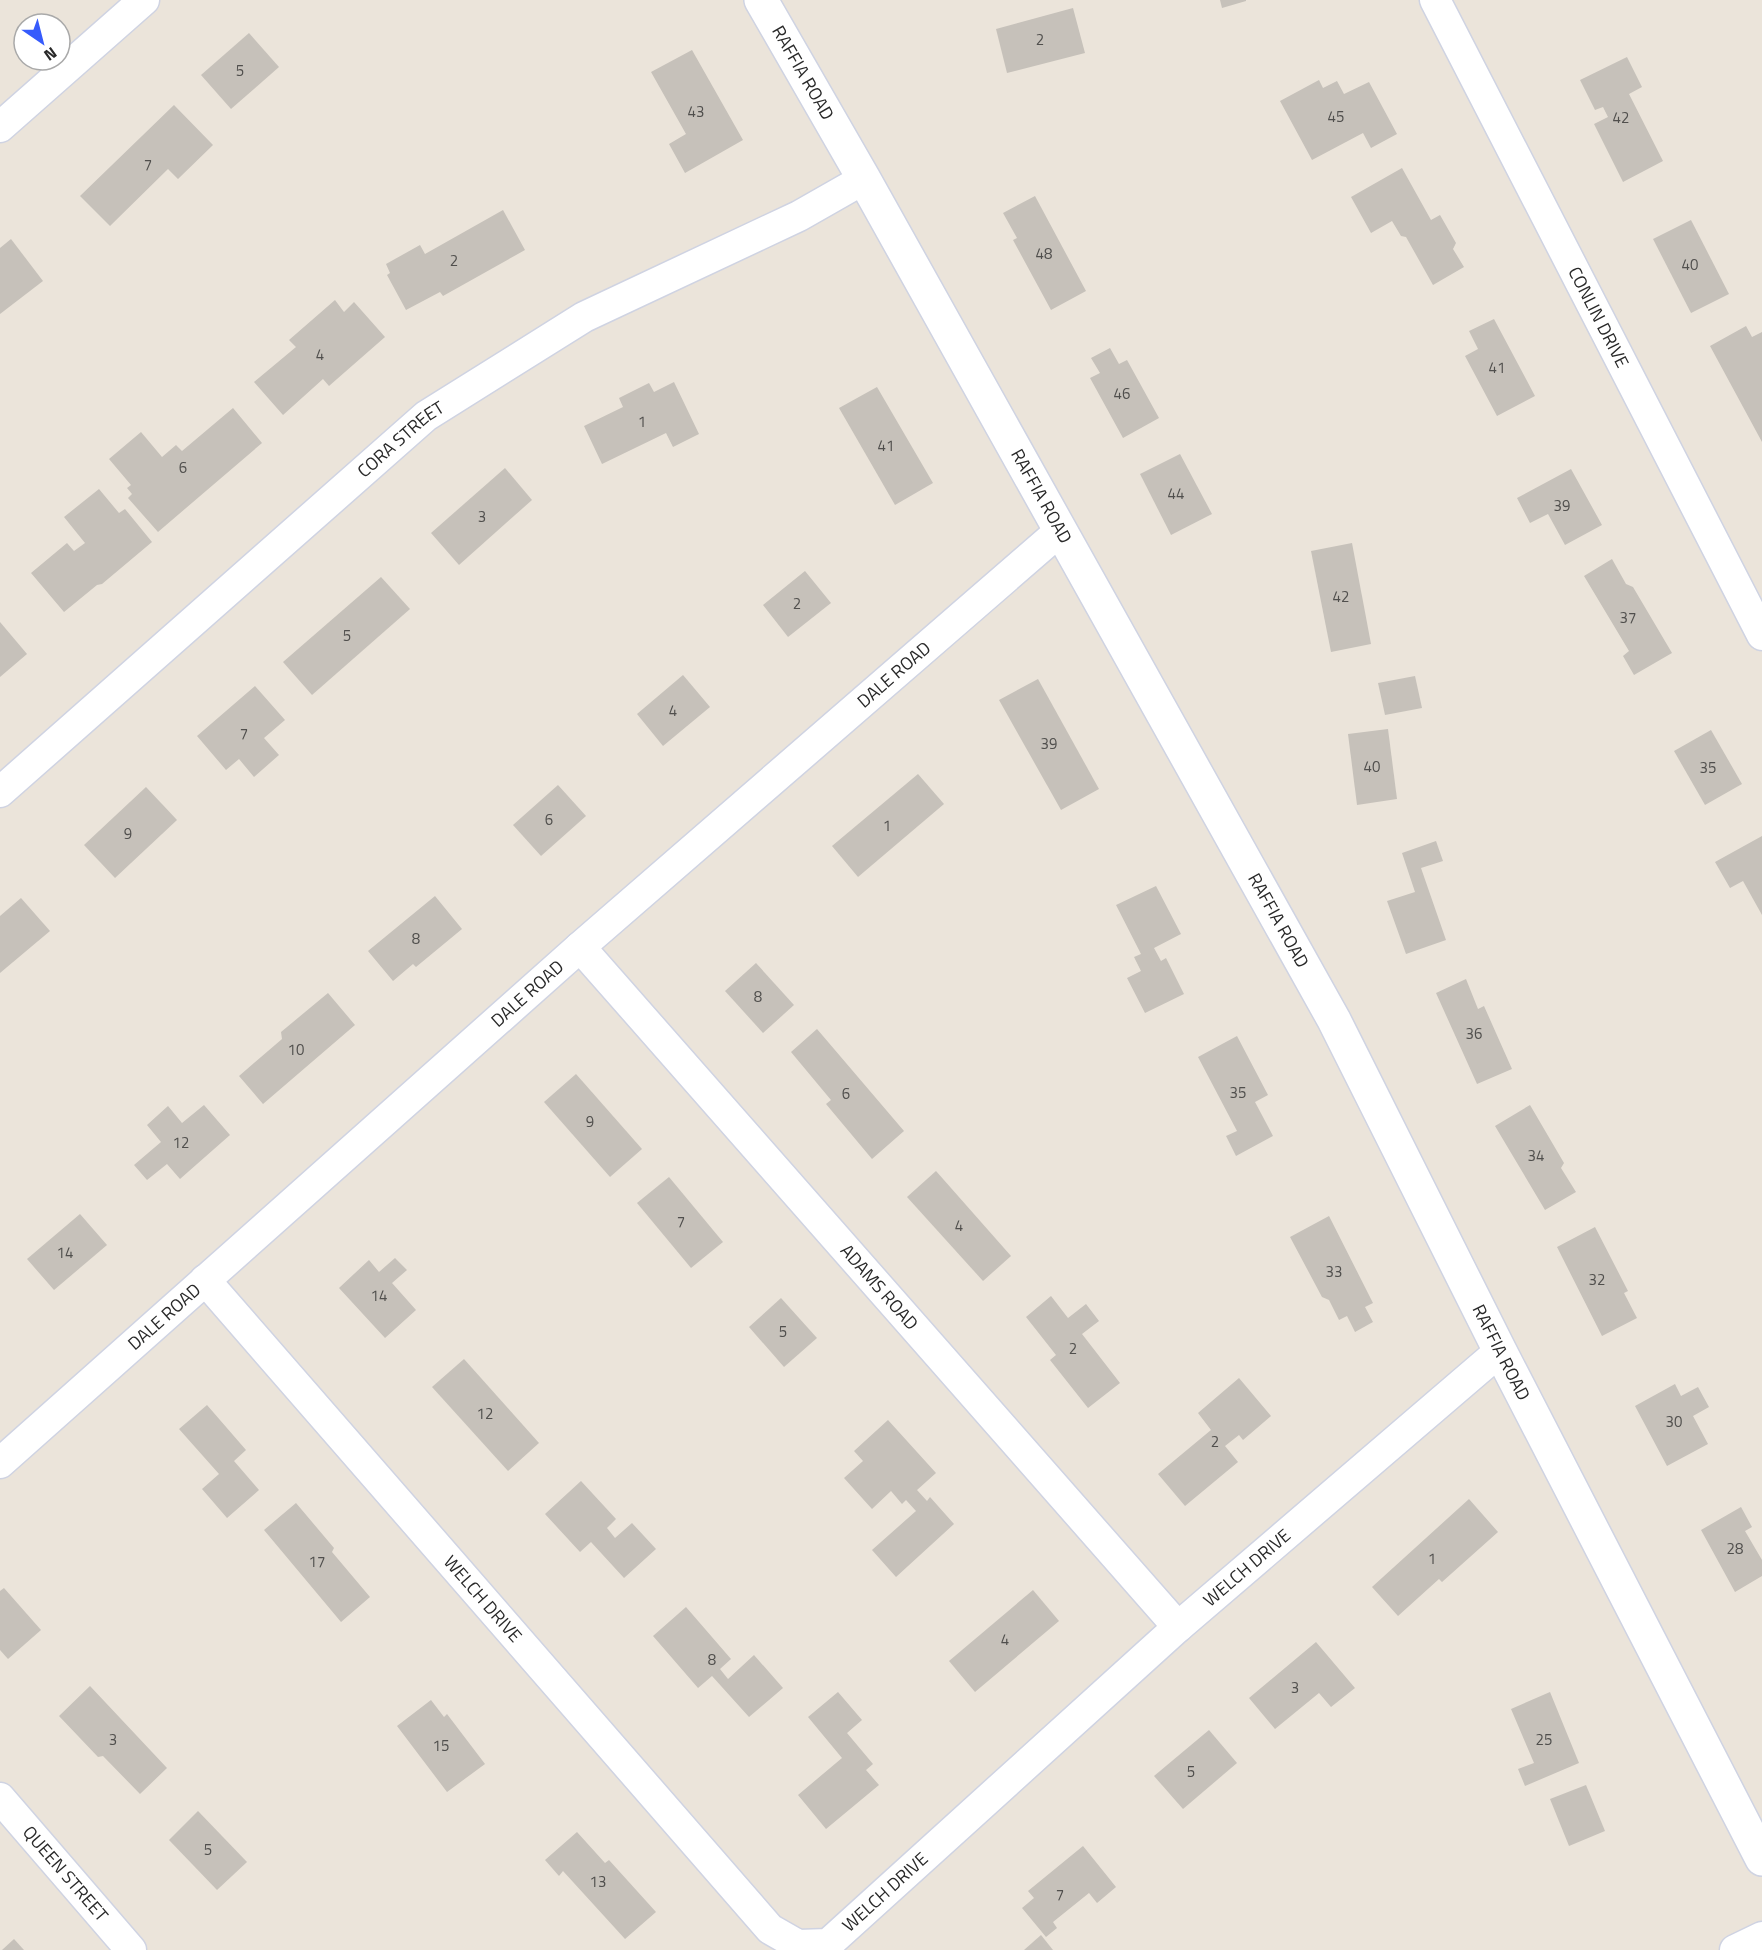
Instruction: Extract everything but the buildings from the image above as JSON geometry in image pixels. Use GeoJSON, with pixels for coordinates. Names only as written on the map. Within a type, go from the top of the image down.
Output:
{"type":"FeatureCollection","features":[{"type":"Feature","properties":{"kind":"main road","name":"RAFFIA ROAD"},"geometry":{"type":"LineString","coordinates":[[762,0],[1334,1020],[1500,1351],[1762,1859]]}},
{"type":"Feature","properties":{"kind":"street"},"geometry":{"type":"LineString","coordinates":[[0,127],[144,0]]}},
{"type":"Feature","properties":{"kind":"street","name":"CONLIN DRIVE"},"geometry":{"type":"LineString","coordinates":[[1435,0],[1762,634]]}},
{"type":"Feature","properties":{"kind":"street","name":"CORA STREET"},"geometry":{"type":"LineString","coordinates":[[0,792],[426,416],[584,317],[799,216],[864,179]]}},
{"type":"Feature","properties":{"kind":"street","name":"DALE ROAD"},"geometry":{"type":"LineString","coordinates":[[0,1463],[580,947],[1061,530]]}},
{"type":"Feature","properties":{"kind":"street","name":"ADAMS ROAD"},"geometry":{"type":"LineString","coordinates":[[580,947],[1179,1627]]}},
{"type":"Feature","properties":{"kind":"street","name":"WELCH DRIVE"},"geometry":{"type":"LineString","coordinates":[[205,1280],[770,1929],[798,1945],[828,1944],[1179,1627],[1500,1351]]}},
{"type":"Feature","properties":{"kind":"street","name":"QUEEN STREET"},"geometry":{"type":"LineString","coordinates":[[0,1798],[131,1950]]}},
{"type":"Feature","properties":{"kind":"street"},"geometry":{"type":"LineString","coordinates":[[1735,1950],[1762,1937]]}}]}
